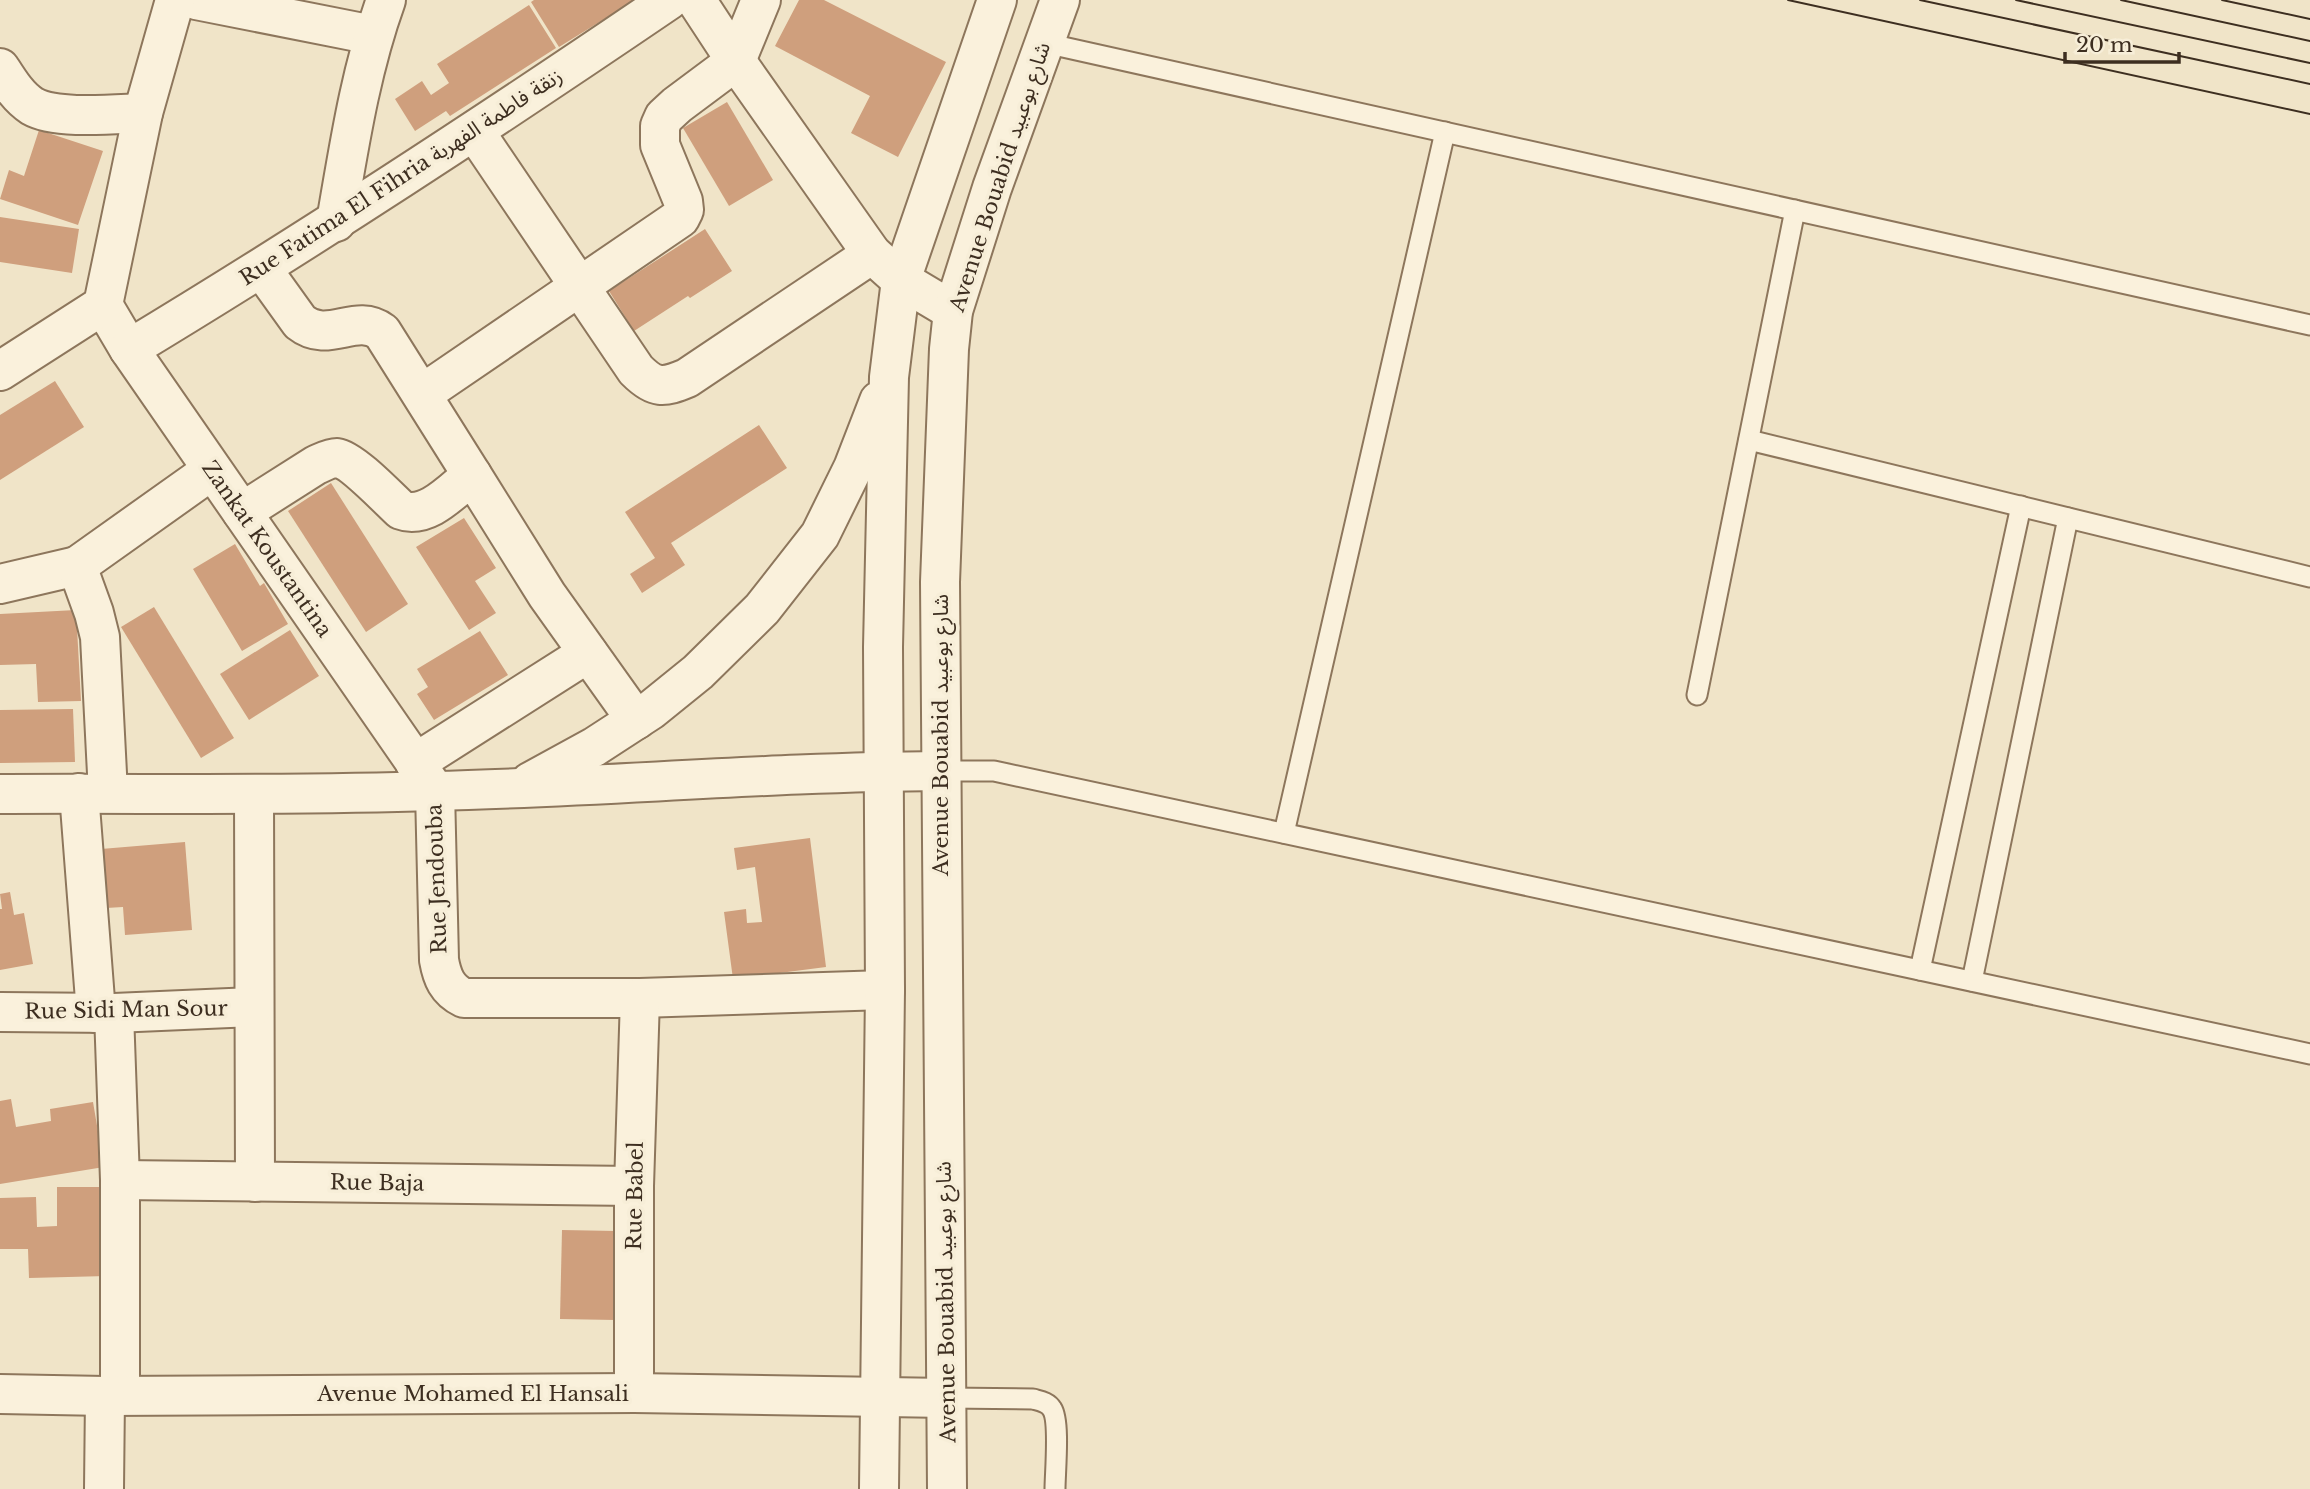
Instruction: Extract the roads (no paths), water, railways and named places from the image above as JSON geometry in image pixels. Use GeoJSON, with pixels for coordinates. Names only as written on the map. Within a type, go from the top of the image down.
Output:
{"type":"FeatureCollection","features":[{"type":"Feature","properties":{"kind":"street"},"geometry":{"type":"LineString","coordinates":[[0,371],[103,305],[143,113],[175,0]]}},
{"type":"Feature","properties":{"kind":"street"},"geometry":{"type":"LineString","coordinates":[[196,0],[379,17],[353,119],[336,222]]}},
{"type":"Feature","properties":{"kind":"street","name":"Rue Fatima El Fihria زنقة فاطمة الفهربة"},"geometry":{"type":"LineString","coordinates":[[129,349],[262,269],[475,132],[668,0]]}},
{"type":"Feature","properties":{"kind":"street"},"geometry":{"type":"LineString","coordinates":[[696,0],[872,254],[901,280],[953,312]]}},
{"type":"Feature","properties":{"kind":"street"},"geometry":{"type":"LineString","coordinates":[[422,394],[680,218],[684,210],[683,201],[660,145],[660,126],[664,117],[677,105],[736,61],[761,0]]}},
{"type":"Feature","properties":{"kind":"street"},"geometry":{"type":"LineString","coordinates":[[879,1489],[884,990],[882,771],[889,377],[901,280],[997,0]]}},
{"type":"Feature","properties":{"kind":"street","name":"Avenue Bouabid شارع بوعبيد"},"geometry":{"type":"LineString","coordinates":[[947,1489],[940,771],[940,582],[945,412],[953,312],[992,188],[1059,0]]}},
{"type":"Feature","properties":{"kind":"street"},"geometry":{"type":"LineString","coordinates":[[0,68],[20,97],[34,107],[50,112],[143,113]]}},
{"type":"Feature","properties":{"kind":"street"},"geometry":{"type":"LineString","coordinates":[[475,132],[636,370],[657,386],[669,385],[687,378],[872,254]]}},
{"type":"Feature","properties":{"kind":"street"},"geometry":{"type":"LineString","coordinates":[[262,269],[300,322],[309,329],[329,331],[368,324],[382,332],[547,595],[636,720]]}},
{"type":"Feature","properties":{"kind":"street","name":"Zankat Koustantina"},"geometry":{"type":"LineString","coordinates":[[103,305],[129,349],[425,777]]}},
{"type":"Feature","properties":{"kind":"street"},"geometry":{"type":"LineString","coordinates":[[522,787],[594,747],[651,710],[698,672],[762,609],[820,535],[853,468],[889,377]]}},
{"type":"Feature","properties":{"kind":"street"},"geometry":{"type":"LineString","coordinates":[[242,512],[330,459],[340,458],[352,466],[401,510],[409,513],[432,507],[472,475]]}},
{"type":"Feature","properties":{"kind":"street"},"geometry":{"type":"LineString","coordinates":[[0,584],[77,566],[212,470]]}},
{"type":"Feature","properties":{"kind":"street"},"geometry":{"type":"LineString","coordinates":[[77,566],[100,637],[93,793],[105,1013],[120,1180],[112,1396],[104,1489]]}},
{"type":"Feature","properties":{"kind":"street"},"geometry":{"type":"LineString","coordinates":[[425,777],[588,653]]}},
{"type":"Feature","properties":{"kind":"street"},"geometry":{"type":"LineString","coordinates":[[0,794],[254,794],[425,777],[522,787],[882,771],[940,771]]}},
{"type":"Feature","properties":{"kind":"street","name":"Rue Jendouba"},"geometry":{"type":"LineString","coordinates":[[425,777],[439,960],[447,986],[464,998],[640,998]]}},
{"type":"Feature","properties":{"kind":"street"},"geometry":{"type":"LineString","coordinates":[[254,794],[255,1182]]}},
{"type":"Feature","properties":{"kind":"street"},"geometry":{"type":"LineString","coordinates":[[640,998],[884,990]]}},
{"type":"Feature","properties":{"kind":"street","name":"Rue Babel"},"geometry":{"type":"LineString","coordinates":[[634,1393],[634,1186],[640,998]]}},
{"type":"Feature","properties":{"kind":"street","name":"Rue Sidi Man Sour"},"geometry":{"type":"LineString","coordinates":[[0,1012],[105,1013],[253,1007]]}},
{"type":"Feature","properties":{"kind":"street","name":"Rue Baja"},"geometry":{"type":"LineString","coordinates":[[120,1180],[634,1186]]}},
{"type":"Feature","properties":{"kind":"street","name":"Avenue Mohamed El Hansali"},"geometry":{"type":"LineString","coordinates":[[0,1394],[112,1396],[634,1393],[947,1398]]}},
{"type":"Feature","properties":{"kind":"lane"},"geometry":{"type":"LineString","coordinates":[[1045,43],[2310,325]]}},
{"type":"Feature","properties":{"kind":"lane"},"geometry":{"type":"LineString","coordinates":[[1284,833],[1445,132]]}},
{"type":"Feature","properties":{"kind":"lane"},"geometry":{"type":"LineString","coordinates":[[1697,695],[1795,210]]}},
{"type":"Feature","properties":{"kind":"lane"},"geometry":{"type":"LineString","coordinates":[[1749,440],[2310,577]]}},
{"type":"Feature","properties":{"kind":"lane"},"geometry":{"type":"LineString","coordinates":[[1920,970],[2021,506]]}},
{"type":"Feature","properties":{"kind":"lane"},"geometry":{"type":"LineString","coordinates":[[1972,981],[2068,518]]}},
{"type":"Feature","properties":{"kind":"lane"},"geometry":{"type":"LineString","coordinates":[[940,771],[994,771],[2310,1054]]}},
{"type":"Feature","properties":{"kind":"lane"},"geometry":{"type":"LineString","coordinates":[[947,1398],[1033,1399],[1045,1402],[1053,1410],[1056,1421],[1055,1489]]}},
{"type":"Feature","properties":{"kind":"tram line"},"geometry":{"type":"LineString","coordinates":[[1788,0],[2310,114]]}},
{"type":"Feature","properties":{"kind":"tram line"},"geometry":{"type":"LineString","coordinates":[[1920,0],[2310,84]]}},
{"type":"Feature","properties":{"kind":"tram line"},"geometry":{"type":"LineString","coordinates":[[2016,0],[2310,63]]}},
{"type":"Feature","properties":{"kind":"tram line"},"geometry":{"type":"LineString","coordinates":[[2121,0],[2310,41]]}},
{"type":"Feature","properties":{"kind":"tram line"},"geometry":{"type":"LineString","coordinates":[[2222,0],[2310,19]]}}]}
